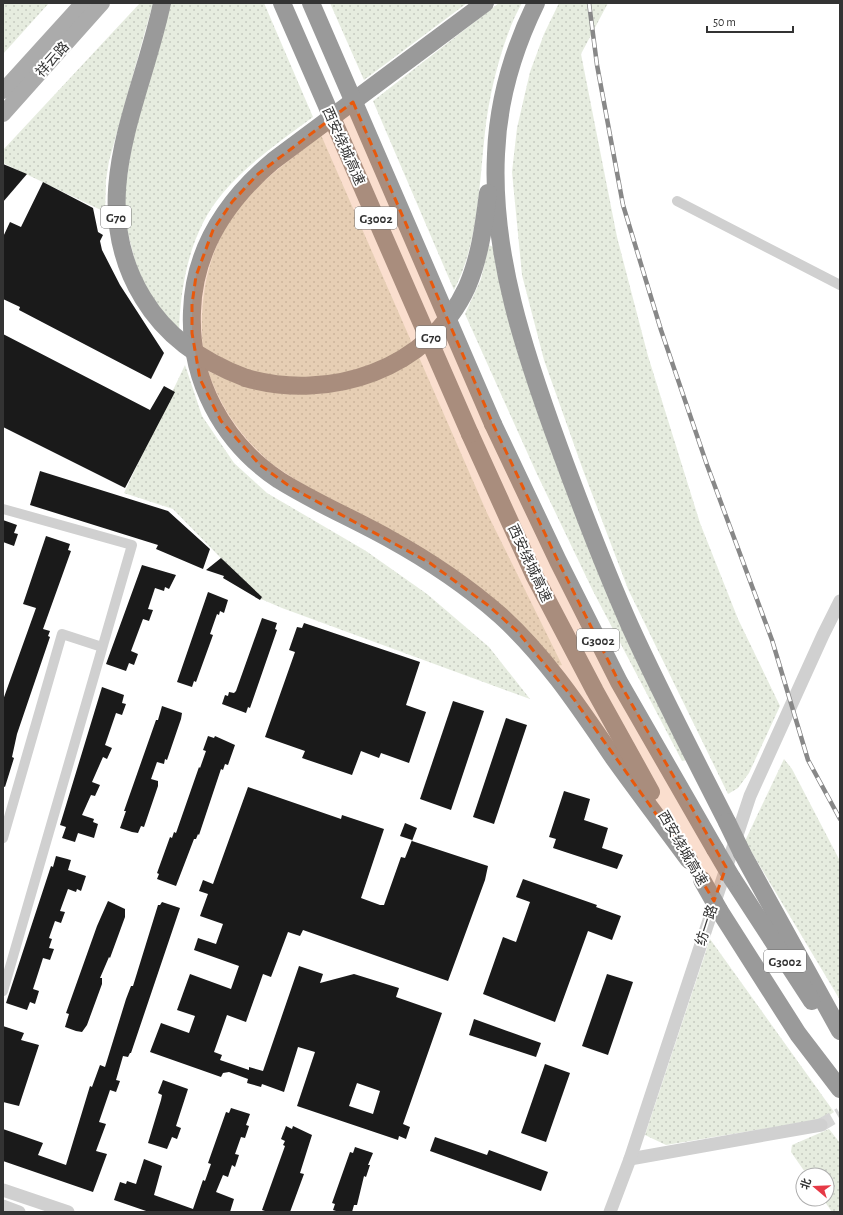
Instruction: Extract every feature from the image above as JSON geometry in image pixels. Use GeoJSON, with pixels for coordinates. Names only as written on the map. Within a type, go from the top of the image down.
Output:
{"type":"FeatureCollection","features":[{"type":"Feature","properties":{"kind":"highway","name":"G70"},"geometry":{"type":"LineString","coordinates":[[162,3],[120,156],[115,208],[120,245],[136,288],[149,309],[183,345],[201,357],[246,378],[291,386],[313,386],[346,382],[369,374],[397,361],[417,348],[435,333],[460,300],[472,274],[481,238],[496,154],[499,122],[512,62],[536,3]]}},
{"type":"Feature","properties":{"kind":"highway","name":"西安绕城高速"},"geometry":{"type":"LineString","coordinates":[[282,3],[470,434],[538,582],[595,691],[689,860],[798,1034],[840,1089]]}},
{"type":"Feature","properties":{"kind":"highway","name":"西安绕城高速"},"geometry":{"type":"LineString","coordinates":[[311,3],[493,424],[558,561],[619,682],[732,878],[840,1043]]}},
{"type":"Feature","properties":{"kind":"highway"},"geometry":{"type":"LineString","coordinates":[[485,3],[273,161],[258,174],[232,202],[210,236],[201,260],[194,288],[192,333],[200,379],[208,398],[221,421],[241,448],[260,465],[292,488],[385,537],[435,566],[489,606],[517,631],[548,665],[573,698],[614,758],[689,860]]}},
{"type":"Feature","properties":{"kind":"highway"},"geometry":{"type":"LineString","coordinates":[[496,154],[498,217],[507,278],[530,360],[548,416],[595,543],[630,626],[742,853],[840,1031]]}},
{"type":"Feature","properties":{"kind":"main road","name":"祥云路"},"geometry":{"type":"LineString","coordinates":[[3,91],[83,3]]}},
{"type":"Feature","properties":{"kind":"main road","name":"祥云路"},"geometry":{"type":"LineString","coordinates":[[3,114],[102,3]]}},
{"type":"Feature","properties":{"kind":"main road"},"geometry":{"type":"LineString","coordinates":[[68,41],[110,3]]}},
{"type":"Feature","properties":{"kind":"street"},"geometry":{"type":"LineString","coordinates":[[677,201],[840,285]]}},
{"type":"Feature","properties":{"kind":"street"},"geometry":{"type":"LineString","coordinates":[[3,509],[132,545],[3,991]]}},
{"type":"Feature","properties":{"kind":"street","name":"纺一路"},"geometry":{"type":"LineString","coordinates":[[610,1212],[630,1159],[750,796],[840,601]]}},
{"type":"Feature","properties":{"kind":"street"},"geometry":{"type":"LineString","coordinates":[[3,838],[62,634],[102,647]]}},
{"type":"Feature","properties":{"kind":"street"},"geometry":{"type":"LineString","coordinates":[[630,1159],[821,1125]]}},
{"type":"Feature","properties":{"kind":"street"},"geometry":{"type":"LineString","coordinates":[[3,1190],[68,1212]]}},
{"type":"Feature","properties":{"kind":"street"},"geometry":{"type":"LineString","coordinates":[[3,1206],[19,1212]]}},
{"type":"Feature","properties":{"kind":"highlighted area"},"geometry":{"type":"Polygon","coordinates":[[[353,102],[493,424],[558,561],[619,682],[726,867],[714,901],[689,860],[573,698],[517,631],[489,606],[430,563],[292,488],[260,465],[221,421],[200,379],[192,333],[192,304],[196,276],[213,230],[232,202],[258,174],[353,102]]]}},
{"type":"Feature","properties":{"kind":"shaded area"},"geometry":{"type":"Polygon","coordinates":[[[3,3],[49,3],[3,54],[3,3]]]}},
{"type":"Feature","properties":{"kind":"shaded area"},"geometry":{"type":"Polygon","coordinates":[[[140,3],[153,3],[109,161],[106,180],[105,212],[3,163],[3,150],[140,3]]]}},
{"type":"Feature","properties":{"kind":"shaded area"},"geometry":{"type":"Polygon","coordinates":[[[168,3],[264,3],[313,117],[266,152],[243,172],[222,194],[211,209],[202,225],[189,260],[182,297],[179,334],[140,281],[122,209],[134,131],[168,3]]]}},
{"type":"Feature","properties":{"kind":"shaded area"},"geometry":{"type":"Polygon","coordinates":[[[330,3],[467,3],[364,80],[330,3]]]}},
{"type":"Feature","properties":{"kind":"shaded area"},"geometry":{"type":"Polygon","coordinates":[[[499,3],[522,3],[515,16],[503,48],[493,83],[485,132],[477,212],[469,252],[454,290],[373,101],[499,3]]]}},
{"type":"Feature","properties":{"kind":"shaded area"},"geometry":{"type":"Polygon","coordinates":[[[559,3],[608,3],[581,54],[617,237],[648,356],[700,523],[738,619],[780,706],[749,773],[738,788],[728,794],[628,589],[583,470],[544,360],[522,275],[512,172],[517,128],[530,72],[544,34],[559,3]]]}},
{"type":"Feature","properties":{"kind":"shaded area"},"geometry":{"type":"Polygon","coordinates":[[[321,135],[411,341],[409,346],[385,362],[316,380],[254,374],[203,351],[202,308],[209,267],[225,229],[251,194],[285,163],[321,135]]]}},
{"type":"Feature","properties":{"kind":"shaded area"},"geometry":{"type":"Polygon","coordinates":[[[489,245],[493,247],[525,373],[687,760],[682,761],[593,591],[536,472],[465,314],[481,279],[489,245]]]}},
{"type":"Feature","properties":{"kind":"shaded area"},"geometry":{"type":"Polygon","coordinates":[[[418,355],[487,513],[562,665],[556,666],[529,635],[272,464],[251,444],[234,422],[219,398],[208,371],[252,387],[275,392],[297,394],[320,393],[342,390],[365,384],[391,373],[418,355]]]}},
{"type":"Feature","properties":{"kind":"shaded area"},"geometry":{"type":"Polygon","coordinates":[[[185,365],[202,416],[234,463],[267,493],[366,551],[427,594],[489,647],[530,699],[261,599],[173,509],[124,493],[185,365]]]}},
{"type":"Feature","properties":{"kind":"shaded area"},"geometry":{"type":"Polygon","coordinates":[[[784,759],[792,769],[840,861],[840,1000],[745,841],[784,759]]]}},
{"type":"Feature","properties":{"kind":"shaded area"},"geometry":{"type":"Polygon","coordinates":[[[710,939],[834,1112],[824,1119],[666,1145],[645,1135],[710,939]]]}},
{"type":"Feature","properties":{"kind":"shaded area"},"geometry":{"type":"Polygon","coordinates":[[[829,1129],[840,1143],[840,1212],[832,1212],[829,1207],[835,1207],[835,1167],[801,1167],[791,1152],[792,1145],[829,1129]]]}},
{"type":"Feature","properties":{"kind":"building"},"geometry":{"type":"Polygon","coordinates":[[[3,164],[27,174],[3,202],[3,164]]]}},
{"type":"Feature","properties":{"kind":"building"},"geometry":{"type":"Polygon","coordinates":[[[43,182],[93,208],[98,232],[103,235],[100,241],[102,250],[120,285],[164,353],[151,379],[19,310],[20,307],[3,299],[3,237],[10,222],[21,227],[43,182]]]}},
{"type":"Feature","properties":{"kind":"building"},"geometry":{"type":"Polygon","coordinates":[[[3,334],[150,410],[164,386],[175,392],[125,488],[3,427],[3,334]]]}},
{"type":"Feature","properties":{"kind":"building"},"geometry":{"type":"Polygon","coordinates":[[[40,471],[168,511],[210,549],[203,569],[156,549],[158,545],[30,505],[40,471]]]}},
{"type":"Feature","properties":{"kind":"building"},"geometry":{"type":"Polygon","coordinates":[[[3,520],[17,525],[14,533],[18,534],[14,546],[3,542],[3,520]]]}},
{"type":"Feature","properties":{"kind":"building"},"geometry":{"type":"Polygon","coordinates":[[[46,536],[70,544],[68,550],[71,551],[43,629],[50,631],[48,636],[50,637],[17,734],[12,757],[14,758],[5,787],[3,786],[3,700],[36,608],[23,604],[46,536]]]}},
{"type":"Feature","properties":{"kind":"building"},"geometry":{"type":"Polygon","coordinates":[[[221,558],[262,597],[260,600],[223,578],[224,576],[206,570],[221,558]]]}},
{"type":"Feature","properties":{"kind":"building"},"geometry":{"type":"Polygon","coordinates":[[[142,565],[176,575],[169,589],[165,587],[164,591],[155,588],[148,609],[153,610],[149,621],[143,619],[131,651],[138,654],[134,665],[129,663],[126,671],[106,664],[142,565]]]}},
{"type":"Feature","properties":{"kind":"building"},"geometry":{"type":"Polygon","coordinates":[[[208,592],[228,600],[224,613],[220,611],[219,615],[217,614],[210,634],[213,635],[196,682],[194,681],[192,687],[177,682],[208,592]]]}},
{"type":"Feature","properties":{"kind":"building"},"geometry":{"type":"Polygon","coordinates":[[[262,618],[277,623],[275,629],[277,630],[250,708],[248,707],[246,713],[222,704],[225,695],[228,696],[229,692],[234,693],[236,691],[262,618]]]}},
{"type":"Feature","properties":{"kind":"building"},"geometry":{"type":"Polygon","coordinates":[[[304,623],[420,662],[406,705],[426,712],[409,763],[381,753],[379,758],[361,751],[352,775],[302,758],[305,751],[265,737],[295,652],[289,650],[297,627],[302,628],[304,623]]]}},
{"type":"Feature","properties":{"kind":"building"},"geometry":{"type":"Polygon","coordinates":[[[102,687],[124,695],[122,703],[126,704],[122,715],[116,713],[105,745],[112,748],[107,759],[103,757],[92,782],[100,785],[95,796],[91,795],[82,815],[94,819],[93,822],[98,824],[94,838],[78,833],[75,842],[62,838],[66,827],[60,825],[102,687]]]}},
{"type":"Feature","properties":{"kind":"building"},"geometry":{"type":"Polygon","coordinates":[[[453,701],[484,711],[451,810],[420,799],[453,701]]]}},
{"type":"Feature","properties":{"kind":"building"},"geometry":{"type":"Polygon","coordinates":[[[162,706],[182,713],[181,719],[167,760],[165,759],[164,764],[157,762],[151,779],[158,781],[158,786],[144,827],[141,826],[138,833],[132,832],[120,828],[126,811],[124,811],[162,706]]]}},
{"type":"Feature","properties":{"kind":"building"},"geometry":{"type":"Polygon","coordinates":[[[506,718],[527,725],[494,824],[473,817],[506,718]]]}},
{"type":"Feature","properties":{"kind":"building"},"geometry":{"type":"Polygon","coordinates":[[[208,736],[214,738],[215,736],[235,745],[228,765],[225,764],[223,770],[221,769],[199,835],[198,834],[196,839],[194,839],[176,886],[157,879],[159,874],[157,873],[170,837],[172,838],[174,832],[176,833],[206,751],[203,750],[208,736]]]}},
{"type":"Feature","properties":{"kind":"building"},"geometry":{"type":"Polygon","coordinates":[[[248,787],[341,819],[342,815],[384,829],[361,898],[380,905],[384,905],[401,857],[405,858],[412,840],[400,836],[405,823],[417,828],[412,841],[488,866],[485,880],[448,981],[303,930],[300,936],[288,932],[271,977],[263,974],[246,1022],[227,1015],[214,1052],[222,1055],[220,1060],[249,1070],[249,1067],[263,1071],[299,966],[323,974],[320,983],[354,974],[399,988],[396,997],[442,1013],[403,1124],[410,1127],[406,1139],[399,1136],[398,1140],[297,1106],[315,1052],[298,1047],[284,1092],[262,1084],[261,1087],[247,1083],[248,1079],[229,1072],[223,1073],[221,1077],[150,1052],[161,1023],[189,1033],[195,1016],[177,1010],[190,974],[231,989],[239,966],[194,950],[198,938],[216,944],[223,924],[200,916],[208,894],[199,891],[203,880],[213,884],[248,787]],[[357,1083],[349,1106],[373,1114],[380,1091],[357,1083]]]}},
{"type":"Feature","properties":{"kind":"building"},"geometry":{"type":"Polygon","coordinates":[[[564,791],[590,799],[584,820],[608,828],[602,848],[623,855],[617,869],[553,848],[556,839],[549,837],[564,791]]]}},
{"type":"Feature","properties":{"kind":"building"},"geometry":{"type":"Polygon","coordinates":[[[56,856],[71,860],[68,870],[86,876],[81,891],[77,889],[76,892],[68,889],[60,911],[65,912],[61,923],[55,921],[49,938],[52,939],[49,948],[54,949],[50,960],[43,958],[33,989],[39,991],[35,1004],[30,1002],[27,1010],[6,1003],[51,866],[53,867],[56,856]]]}},
{"type":"Feature","properties":{"kind":"building"},"geometry":{"type":"Polygon","coordinates":[[[523,879],[597,905],[596,907],[621,916],[612,940],[588,931],[555,1022],[483,994],[503,937],[516,942],[530,902],[516,897],[523,879]]]}},
{"type":"Feature","properties":{"kind":"building"},"geometry":{"type":"Polygon","coordinates":[[[108,901],[125,909],[125,917],[110,958],[109,957],[100,978],[102,978],[102,984],[87,1025],[82,1032],[76,1031],[65,1027],[69,1014],[66,1013],[97,926],[108,901]]]}},
{"type":"Feature","properties":{"kind":"building"},"geometry":{"type":"Polygon","coordinates":[[[162,902],[180,908],[131,1053],[128,1057],[123,1056],[116,1080],[120,1081],[116,1092],[110,1090],[99,1122],[106,1124],[96,1151],[107,1154],[93,1192],[3,1161],[3,1129],[43,1143],[38,1155],[66,1165],[90,1086],[92,1087],[100,1065],[105,1067],[126,999],[131,986],[133,986],[158,905],[162,902]]]}},
{"type":"Feature","properties":{"kind":"building"},"geometry":{"type":"Polygon","coordinates":[[[607,974],[633,982],[608,1055],[582,1046],[607,974]]]}},
{"type":"Feature","properties":{"kind":"building"},"geometry":{"type":"Polygon","coordinates":[[[474,1019],[541,1043],[536,1057],[469,1035],[474,1019]]]}},
{"type":"Feature","properties":{"kind":"building"},"geometry":{"type":"Polygon","coordinates":[[[3,1026],[24,1033],[21,1040],[39,1045],[19,1106],[3,1102],[3,1026]]]}},
{"type":"Feature","properties":{"kind":"building"},"geometry":{"type":"Polygon","coordinates":[[[545,1064],[570,1073],[546,1142],[521,1133],[545,1064]]]}},
{"type":"Feature","properties":{"kind":"building"},"geometry":{"type":"Polygon","coordinates":[[[163,1080],[188,1089],[176,1126],[181,1128],[177,1139],[172,1137],[167,1149],[148,1143],[161,1100],[162,1095],[158,1093],[163,1080]]]}},
{"type":"Feature","properties":{"kind":"building"},"geometry":{"type":"Polygon","coordinates":[[[231,1108],[250,1114],[246,1125],[249,1126],[245,1138],[241,1137],[235,1154],[239,1155],[235,1167],[232,1165],[228,1177],[223,1175],[216,1192],[234,1199],[230,1212],[149,1212],[114,1200],[120,1182],[126,1184],[127,1181],[136,1184],[144,1159],[162,1166],[154,1195],[193,1209],[203,1180],[205,1181],[211,1164],[208,1163],[226,1112],[229,1113],[231,1108]]]}},
{"type":"Feature","properties":{"kind":"building"},"geometry":{"type":"Polygon","coordinates":[[[286,1126],[292,1129],[293,1126],[312,1135],[300,1173],[304,1174],[290,1212],[268,1212],[262,1210],[285,1146],[283,1145],[285,1141],[281,1139],[286,1126]]]}},
{"type":"Feature","properties":{"kind":"building"},"geometry":{"type":"Polygon","coordinates":[[[435,1137],[487,1155],[489,1150],[548,1172],[541,1191],[430,1151],[435,1137]]]}},
{"type":"Feature","properties":{"kind":"building"},"geometry":{"type":"Polygon","coordinates":[[[355,1147],[373,1153],[368,1165],[370,1165],[366,1177],[364,1176],[357,1205],[354,1205],[352,1212],[339,1212],[333,1210],[335,1204],[332,1203],[350,1152],[353,1153],[355,1147]]]}},
{"type":"Feature","properties":{"kind":"tunnel"},"geometry":{"type":"LineString","coordinates":[[821,1125],[840,1114]]}},
{"type":"Feature","properties":{"kind":"railway"},"geometry":{"type":"LineString","coordinates":[[589,3],[597,65],[623,205],[661,330],[707,465],[772,640],[808,760],[840,819]]}}]}
